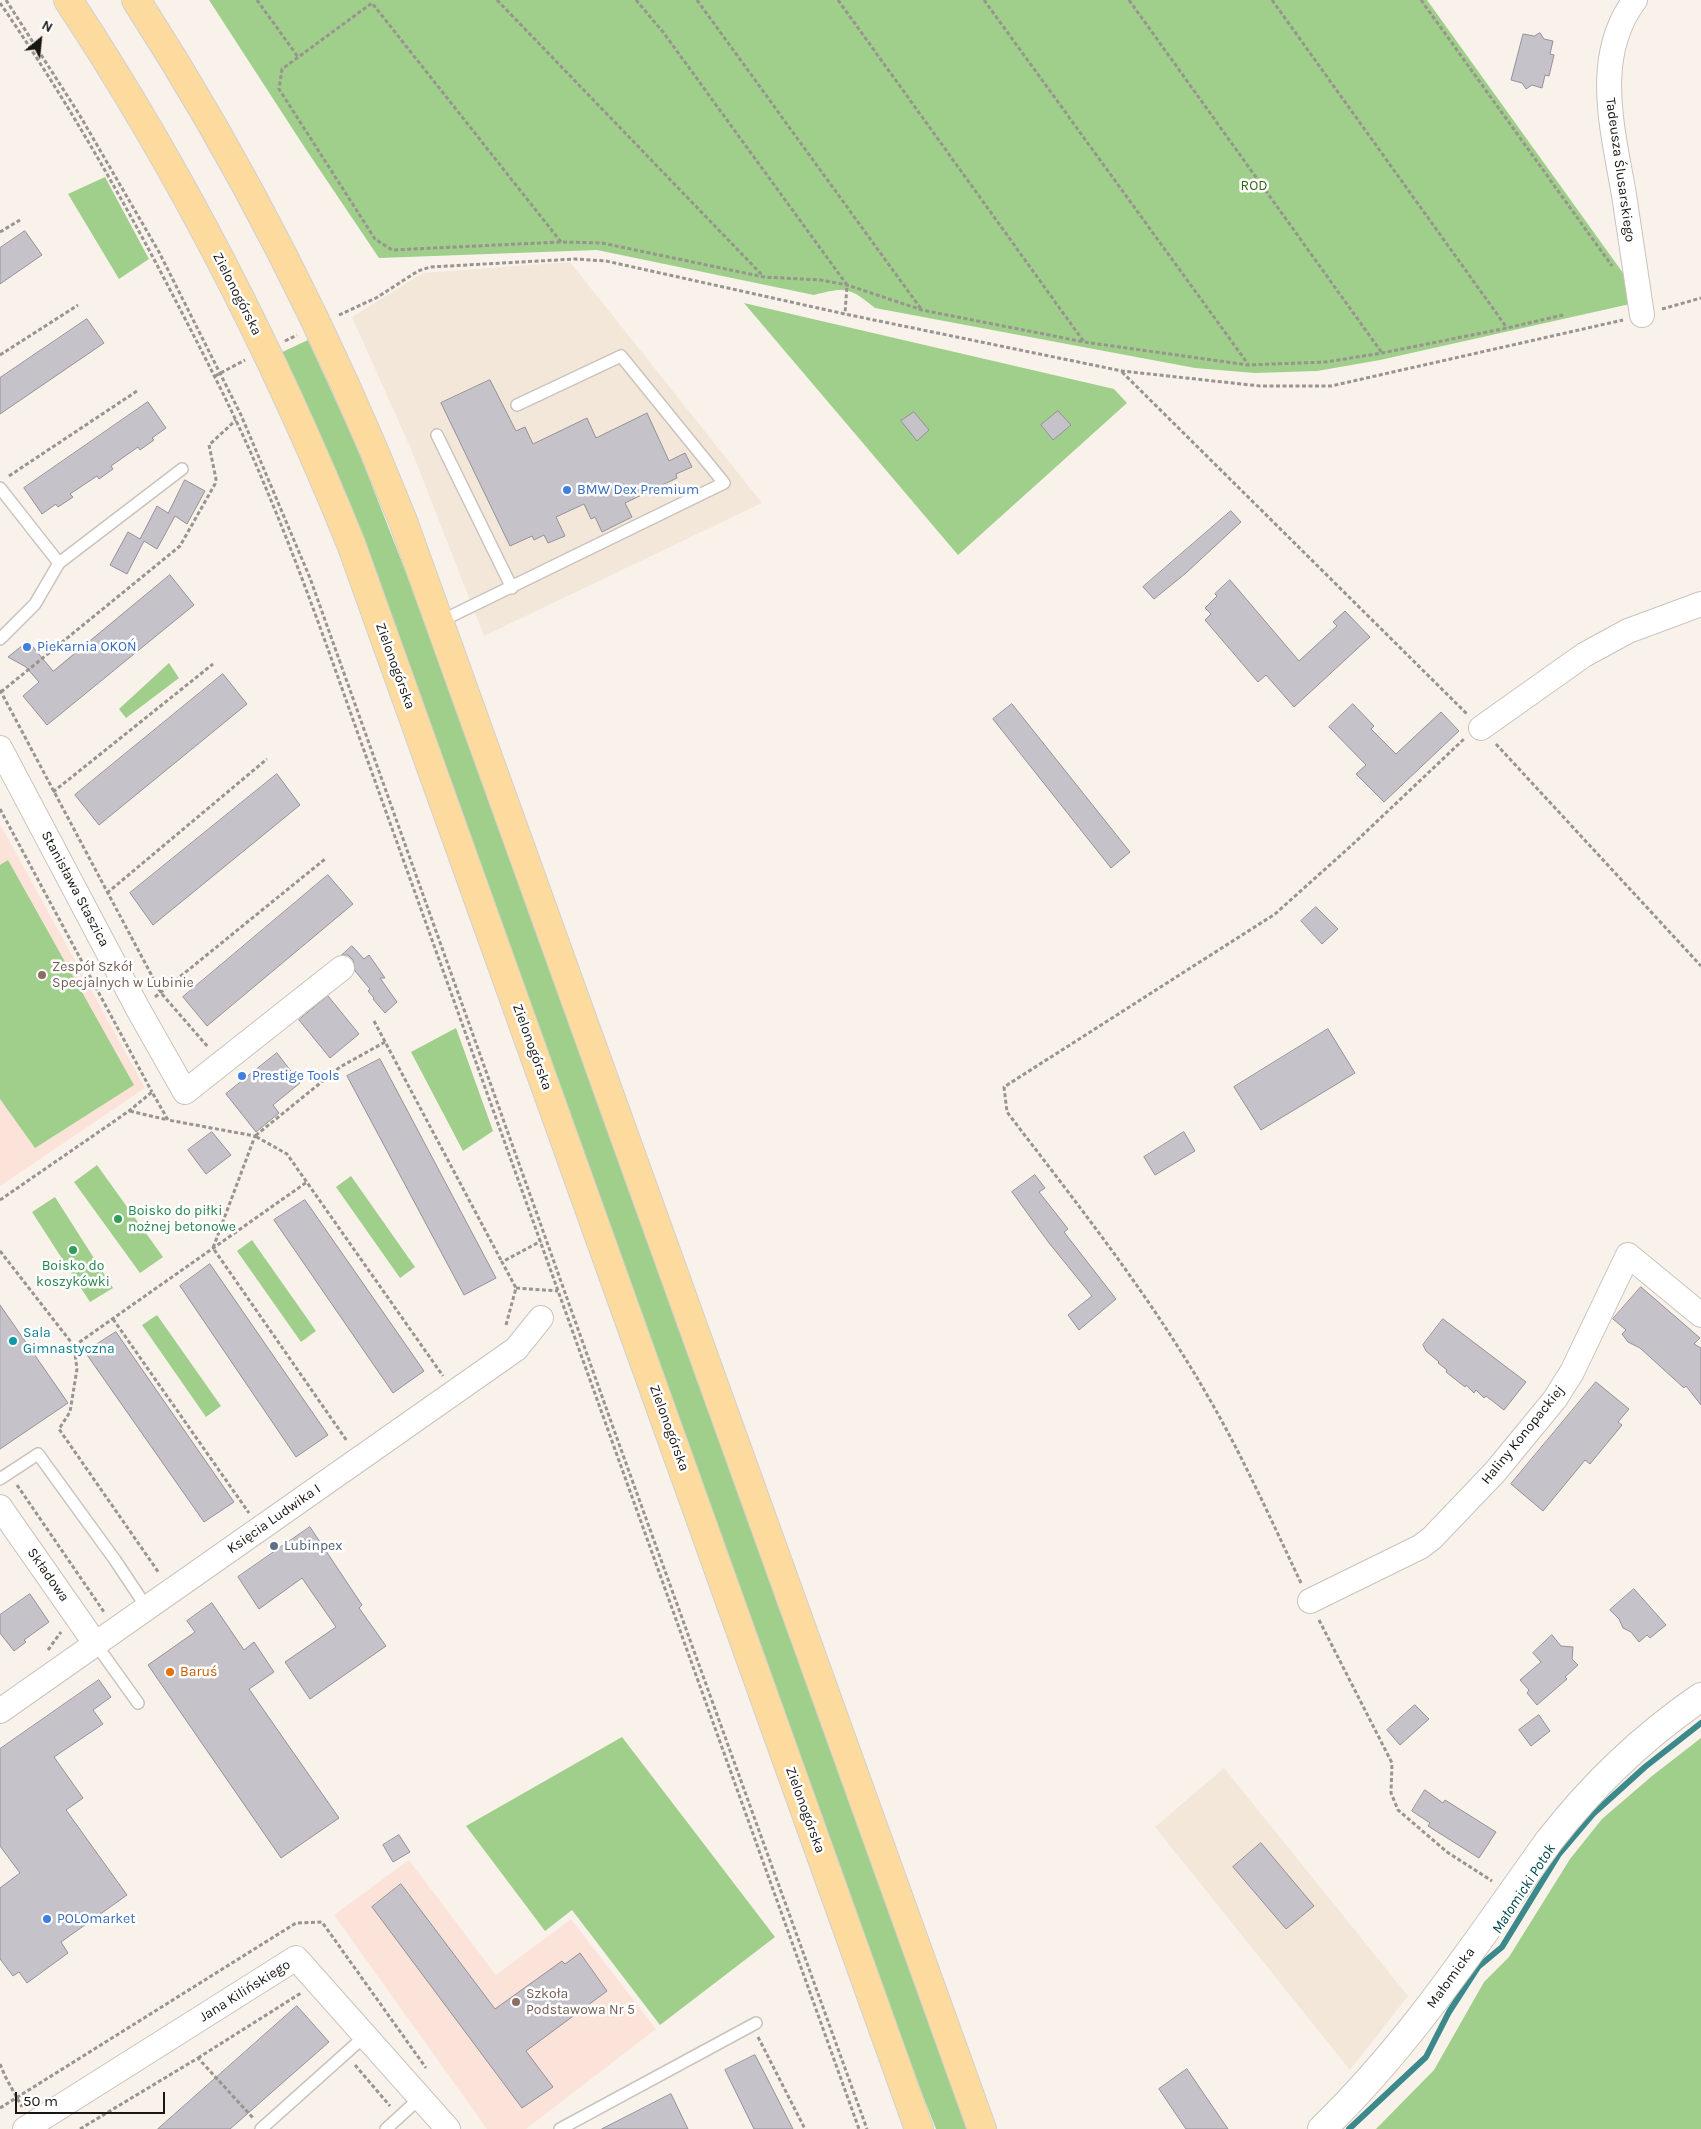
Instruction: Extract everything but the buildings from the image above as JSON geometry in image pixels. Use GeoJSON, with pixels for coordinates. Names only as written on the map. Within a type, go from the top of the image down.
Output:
{"type":"FeatureCollection","features":[{"type":"Feature","properties":{"kind":"main road","name":"Zielonogórska"},"geometry":{"type":"LineString","coordinates":[[68,0],[143,119],[234,286],[296,415],[351,544],[919,2129]]}},
{"type":"Feature","properties":{"kind":"main road"},"geometry":{"type":"LineString","coordinates":[[136,0],[209,120],[307,303],[390,487],[440,621],[982,2129]]}},
{"type":"Feature","properties":{"kind":"street","name":"Tadeusza Ślusarskiego"},"geometry":{"type":"LineString","coordinates":[[1635,0],[1613,42],[1608,86],[1614,150],[1624,194],[1642,316]]}},
{"type":"Feature","properties":{"kind":"street"},"geometry":{"type":"LineString","coordinates":[[1480,728],[1584,656],[1621,635],[1677,611],[1701,604]]}},
{"type":"Feature","properties":{"kind":"street","name":"Stanisława Staszica"},"geometry":{"type":"LineString","coordinates":[[0,748],[138,1009],[185,1092],[342,968]]}},
{"type":"Feature","properties":{"kind":"street","name":"Haliny Konopackiej"},"geometry":{"type":"LineString","coordinates":[[1310,1601],[1420,1547],[1432,1538],[1495,1472],[1555,1399],[1572,1372],[1628,1255],[1701,1315]]}},
{"type":"Feature","properties":{"kind":"street","name":"Księcia Ludwika I"},"geometry":{"type":"LineString","coordinates":[[0,1711],[95,1644],[142,1601],[516,1349],[541,1318]]}},
{"type":"Feature","properties":{"kind":"street","name":"Składowa"},"geometry":{"type":"LineString","coordinates":[[0,1508],[95,1644]]}},
{"type":"Feature","properties":{"kind":"street","name":"Małomicka"},"geometry":{"type":"LineString","coordinates":[[1322,2129],[1369,2082],[1412,2032],[1558,1830],[1589,1794],[1652,1736],[1701,1697]]}},
{"type":"Feature","properties":{"kind":"street","name":"Jana Kilińskiego"},"geometry":{"type":"LineString","coordinates":[[30,2126],[296,1958],[448,2129]]}},
{"type":"Feature","properties":{"kind":"lane"},"geometry":{"type":"LineString","coordinates":[[440,621],[512,588],[724,483],[622,356],[517,405]]}},
{"type":"Feature","properties":{"kind":"lane"},"geometry":{"type":"LineString","coordinates":[[437,436],[512,588]]}},
{"type":"Feature","properties":{"kind":"lane"},"geometry":{"type":"LineString","coordinates":[[0,638],[35,604],[59,563],[182,469]]}},
{"type":"Feature","properties":{"kind":"lane"},"geometry":{"type":"LineString","coordinates":[[0,488],[59,563]]}},
{"type":"Feature","properties":{"kind":"lane"},"geometry":{"type":"LineString","coordinates":[[0,1479],[38,1454],[142,1601]]}},
{"type":"Feature","properties":{"kind":"lane"},"geometry":{"type":"LineString","coordinates":[[95,1644],[138,1703]]}},
{"type":"Feature","properties":{"kind":"lane"},"geometry":{"type":"LineString","coordinates":[[560,2129],[754,2024]]}},
{"type":"Feature","properties":{"kind":"lane"},"geometry":{"type":"LineString","coordinates":[[261,2129],[365,2036]]}},
{"type":"Feature","properties":{"kind":"lane"},"geometry":{"type":"LineString","coordinates":[[386,2129],[420,2098]]}},
{"type":"Feature","properties":{"kind":"path"},"geometry":{"type":"LineString","coordinates":[[6,0],[79,114],[159,252],[241,415],[310,578],[866,2129]]}},
{"type":"Feature","properties":{"kind":"path"},"geometry":{"type":"LineString","coordinates":[[257,0],[298,57]]}},
{"type":"Feature","properties":{"kind":"path"},"geometry":{"type":"LineString","coordinates":[[497,0],[596,100],[764,277]]}},
{"type":"Feature","properties":{"kind":"path"},"geometry":{"type":"LineString","coordinates":[[636,0],[669,39],[847,285],[845,314]]}},
{"type":"Feature","properties":{"kind":"path"},"geometry":{"type":"LineString","coordinates":[[697,0],[922,310]]}},
{"type":"Feature","properties":{"kind":"path"},"geometry":{"type":"LineString","coordinates":[[838,0],[1084,342]]}},
{"type":"Feature","properties":{"kind":"path"},"geometry":{"type":"LineString","coordinates":[[984,0],[1248,364]]}},
{"type":"Feature","properties":{"kind":"path"},"geometry":{"type":"LineString","coordinates":[[1129,0],[1382,353]]}},
{"type":"Feature","properties":{"kind":"path"},"geometry":{"type":"LineString","coordinates":[[1272,0],[1507,328]]}},
{"type":"Feature","properties":{"kind":"path"},"geometry":{"type":"LineString","coordinates":[[1420,0],[1613,266]]}},
{"type":"Feature","properties":{"kind":"path"},"geometry":{"type":"LineString","coordinates":[[0,3],[69,110],[153,256],[236,420],[265,485],[303,581],[859,2129]]}},
{"type":"Feature","properties":{"kind":"path"},"geometry":{"type":"LineString","coordinates":[[561,242],[372,3],[282,69],[279,89],[375,239],[392,250],[561,242],[602,243],[764,277],[821,280],[847,285],[922,310],[1084,342],[1248,364],[1326,362],[1507,328],[1563,314]]}},
{"type":"Feature","properties":{"kind":"path"},"geometry":{"type":"LineString","coordinates":[[0,232],[20,220]]}},
{"type":"Feature","properties":{"kind":"path"},"geometry":{"type":"LineString","coordinates":[[339,315],[376,298],[418,271],[430,266],[575,259],[606,261],[845,314],[1122,371],[1260,386],[1331,386],[1642,316],[1701,298]]}},
{"type":"Feature","properties":{"kind":"path"},"geometry":{"type":"LineString","coordinates":[[0,355],[78,305]]}},
{"type":"Feature","properties":{"kind":"path"},"geometry":{"type":"LineString","coordinates":[[1122,371],[1480,728],[1701,966]]}},
{"type":"Feature","properties":{"kind":"path"},"geometry":{"type":"LineString","coordinates":[[8,476],[136,392]]}},
{"type":"Feature","properties":{"kind":"path"},"geometry":{"type":"LineString","coordinates":[[222,1063],[161,993],[1,691],[180,546],[216,479],[210,446],[236,420]]}},
{"type":"Feature","properties":{"kind":"path"},"geometry":{"type":"LineString","coordinates":[[53,792],[213,664]]}},
{"type":"Feature","properties":{"kind":"path"},"geometry":{"type":"LineString","coordinates":[[1480,728],[1465,738],[1352,845],[1275,914],[1004,1088],[1007,1112],[1152,1308],[1209,1399],[1243,1461],[1310,1601],[1392,1763],[1391,1793],[1398,1810],[1447,1852],[1511,1894]]}},
{"type":"Feature","properties":{"kind":"path"},"geometry":{"type":"LineString","coordinates":[[107,893],[267,758]]}},
{"type":"Feature","properties":{"kind":"path"},"geometry":{"type":"LineString","coordinates":[[0,809],[168,1120]]}},
{"type":"Feature","properties":{"kind":"path"},"geometry":{"type":"LineString","coordinates":[[114,1022],[138,1009],[161,993],[325,858]]}},
{"type":"Feature","properties":{"kind":"path"},"geometry":{"type":"LineString","coordinates":[[374,1021],[516,1288],[504,1330]]}},
{"type":"Feature","properties":{"kind":"path"},"geometry":{"type":"LineString","coordinates":[[213,1248],[255,1136],[340,1067],[385,1042]]}},
{"type":"Feature","properties":{"kind":"path"},"geometry":{"type":"LineString","coordinates":[[0,1200],[129,1111],[152,1092]]}},
{"type":"Feature","properties":{"kind":"path"},"geometry":{"type":"LineString","coordinates":[[129,1111],[255,1136],[287,1154],[445,1379]]}},
{"type":"Feature","properties":{"kind":"path"},"geometry":{"type":"LineString","coordinates":[[74,1346],[307,1182]]}},
{"type":"Feature","properties":{"kind":"path"},"geometry":{"type":"LineString","coordinates":[[502,1262],[540,1241]]}},
{"type":"Feature","properties":{"kind":"path"},"geometry":{"type":"LineString","coordinates":[[213,1248],[348,1444]]}},
{"type":"Feature","properties":{"kind":"path"},"geometry":{"type":"LineString","coordinates":[[0,1251],[74,1346],[77,1369],[70,1412],[59,1429],[162,1577],[142,1601]]}},
{"type":"Feature","properties":{"kind":"path"},"geometry":{"type":"LineString","coordinates":[[516,1288],[558,1291]]}},
{"type":"Feature","properties":{"kind":"path"},"geometry":{"type":"LineString","coordinates":[[113,1319],[250,1515],[258,1510]]}},
{"type":"Feature","properties":{"kind":"path"},"geometry":{"type":"LineString","coordinates":[[45,1654],[63,1628]]}},
{"type":"Feature","properties":{"kind":"path"},"geometry":{"type":"LineString","coordinates":[[0,2108],[296,1923],[322,1922],[430,2075]]}},
{"type":"Feature","properties":{"kind":"path"},"geometry":{"type":"LineString","coordinates":[[80,2129],[301,1993],[308,2000]]}},
{"type":"Feature","properties":{"kind":"path"},"geometry":{"type":"LineString","coordinates":[[754,2024],[805,2129]]}},
{"type":"Feature","properties":{"kind":"path"},"geometry":{"type":"LineString","coordinates":[[345,2054],[400,2117]]}},
{"type":"Feature","properties":{"kind":"path"},"geometry":{"type":"LineString","coordinates":[[198,2058],[261,2129]]}},
{"type":"Feature","properties":{"kind":"path"},"geometry":{"type":"LineString","coordinates":[[0,2064],[30,2126]]}},
{"type":"Feature","properties":{"kind":"shaded area"},"geometry":{"type":"Polygon","coordinates":[[[570,262],[762,503],[484,636],[411,449],[352,317],[423,273],[570,262]]]}},
{"type":"Feature","properties":{"kind":"shaded area","name":"Zespół Szkół Specjalnych w Lubinie"},"geometry":{"type":"Polygon","coordinates":[[[0,824],[145,1088],[0,1186],[0,824]]]}},
{"type":"Feature","properties":{"kind":"shaded area"},"geometry":{"type":"Polygon","coordinates":[[[1224,1768],[1408,1996],[1350,2070],[1155,1827],[1224,1768]]]}},
{"type":"Feature","properties":{"kind":"shaded area","name":"Szkoła Podstawowa Nr 5"},"geometry":{"type":"Polygon","coordinates":[[[409,1860],[496,1975],[571,1919],[656,2029],[526,2129],[487,2129],[334,1915],[409,1860]]]}},
{"type":"Feature","properties":{"kind":"green space","name":"ROD"},"geometry":{"type":"Polygon","coordinates":[[[209,0],[1427,0],[1623,273],[1630,304],[1380,360],[1317,371],[1255,373],[1195,368],[875,308],[859,296],[847,291],[841,290],[814,295],[597,250],[379,258],[209,0]]]}},
{"type":"Feature","properties":{"kind":"green space"},"geometry":{"type":"Polygon","coordinates":[[[105,177],[149,259],[119,279],[68,194],[105,177]]]}},
{"type":"Feature","properties":{"kind":"green space"},"geometry":{"type":"Polygon","coordinates":[[[744,303],[1114,389],[1127,403],[958,555],[744,303]]]}},
{"type":"Feature","properties":{"kind":"green space"},"geometry":{"type":"Polygon","coordinates":[[[308,340],[357,447],[412,588],[969,2129],[936,2129],[860,1937],[278,354],[308,340]]]}},
{"type":"Feature","properties":{"kind":"green space"},"geometry":{"type":"Polygon","coordinates":[[[169,663],[179,678],[126,718],[119,709],[169,663]]]}},
{"type":"Feature","properties":{"kind":"green space","name":"Zespół Szkół Specjalnych w Lubinie"},"geometry":{"type":"Polygon","coordinates":[[[8,860],[134,1085],[35,1148],[0,1099],[0,865],[8,860]]]}},
{"type":"Feature","properties":{"kind":"green space"},"geometry":{"type":"Polygon","coordinates":[[[456,1028],[493,1131],[463,1151],[411,1052],[456,1028]]]}},
{"type":"Feature","properties":{"kind":"green space","name":"Boisko do piłki nożnej betonowe"},"geometry":{"type":"Polygon","coordinates":[[[97,1165],[163,1257],[140,1273],[74,1182],[97,1165]]]}},
{"type":"Feature","properties":{"kind":"green space"},"geometry":{"type":"Polygon","coordinates":[[[351,1176],[415,1267],[400,1278],[336,1187],[351,1176]]]}},
{"type":"Feature","properties":{"kind":"green space","name":"Boisko do koszykówki"},"geometry":{"type":"Polygon","coordinates":[[[55,1197],[113,1288],[90,1302],[32,1212],[55,1197]]]}},
{"type":"Feature","properties":{"kind":"green space"},"geometry":{"type":"Polygon","coordinates":[[[252,1240],[316,1331],[301,1342],[237,1251],[252,1240]]]}},
{"type":"Feature","properties":{"kind":"green space"},"geometry":{"type":"Polygon","coordinates":[[[157,1315],[221,1406],[206,1417],[142,1325],[157,1315]]]}},
{"type":"Feature","properties":{"kind":"green space"},"geometry":{"type":"Polygon","coordinates":[[[622,1737],[775,1937],[660,2025],[572,1910],[545,1931],[466,1826],[622,1737]]]}},
{"type":"Feature","properties":{"kind":"green space"},"geometry":{"type":"Polygon","coordinates":[[[1701,1738],[1701,2129],[1376,2129],[1434,2070],[1484,1982],[1509,1957],[1570,1859],[1602,1819],[1652,1776],[1701,1738]]]}},
{"type":"Feature","properties":{"kind":"waterway","name":"Małomicki Potok"},"geometry":{"type":"LineString","coordinates":[[1349,2129],[1426,2057],[1449,2012],[1478,1967],[1502,1947],[1559,1854],[1593,1814],[1645,1767],[1701,1723]]}},
{"type":"Feature","properties":{"kind":"place","name":"BMW Dex Premium"},"geometry":{"type":"Point","coordinates":[567,490]}},
{"type":"Feature","properties":{"kind":"place","name":"Piekarnia OKOŃ"},"geometry":{"type":"Point","coordinates":[27,647]}},
{"type":"Feature","properties":{"kind":"place","name":"Zespół Szkół Specjalnych w Lubinie"},"geometry":{"type":"Point","coordinates":[42,975]}},
{"type":"Feature","properties":{"kind":"place","name":"Prestige Tools"},"geometry":{"type":"Point","coordinates":[242,1076]}},
{"type":"Feature","properties":{"kind":"place","name":"Boisko do piłki nożnej betonowe"},"geometry":{"type":"Point","coordinates":[118,1219]}},
{"type":"Feature","properties":{"kind":"place","name":"Boisko do koszykówki"},"geometry":{"type":"Point","coordinates":[73,1250]}},
{"type":"Feature","properties":{"kind":"place","name":"Sala Gimnastyczna"},"geometry":{"type":"Point","coordinates":[13,1341]}},
{"type":"Feature","properties":{"kind":"place","name":"Lubinpex"},"geometry":{"type":"Point","coordinates":[274,1546]}},
{"type":"Feature","properties":{"kind":"place","name":"Baruś"},"geometry":{"type":"Point","coordinates":[170,1672]}},
{"type":"Feature","properties":{"kind":"place","name":"POLOmarket"},"geometry":{"type":"Point","coordinates":[47,1919]}},
{"type":"Feature","properties":{"kind":"place","name":"Szkoła Podstawowa Nr 5"},"geometry":{"type":"Point","coordinates":[516,2002]}}]}
